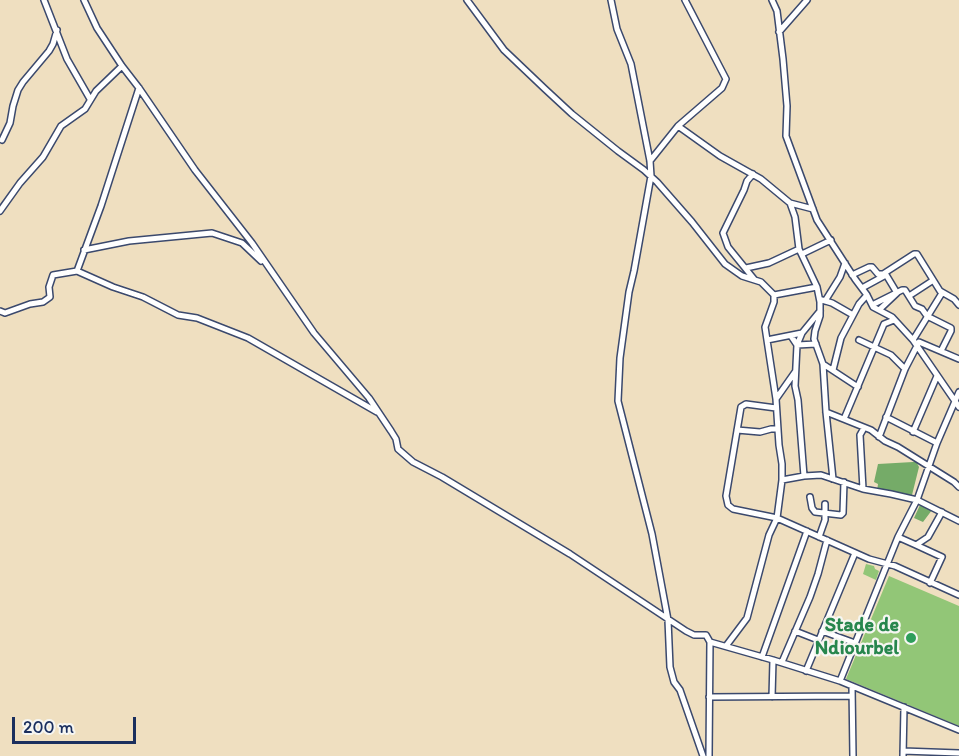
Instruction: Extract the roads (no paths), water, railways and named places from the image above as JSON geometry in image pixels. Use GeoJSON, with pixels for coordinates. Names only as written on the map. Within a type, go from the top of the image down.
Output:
{"type":"FeatureCollection","features":[{"type":"Feature","properties":{"kind":"street"},"geometry":{"type":"LineString","coordinates":[[44,0],[67,59],[90,99]]}},
{"type":"Feature","properties":{"kind":"street"},"geometry":{"type":"LineString","coordinates":[[84,0],[97,28],[122,66],[140,88],[195,170],[252,243],[314,333],[369,398],[391,431],[398,449],[413,462],[570,554],[668,620],[694,635],[706,635],[710,642],[709,756]]}},
{"type":"Feature","properties":{"kind":"street"},"geometry":{"type":"LineString","coordinates":[[467,0],[504,50],[544,90],[651,176],[725,264],[736,273],[761,282],[774,295],[774,302],[765,327],[776,399],[782,464],[777,518],[769,535],[747,618],[726,646]]}},
{"type":"Feature","properties":{"kind":"street"},"geometry":{"type":"LineString","coordinates":[[611,0],[617,29],[631,64],[651,176],[629,292],[620,358],[618,401],[652,534],[668,620],[670,667],[703,756]]}},
{"type":"Feature","properties":{"kind":"street"},"geometry":{"type":"LineString","coordinates":[[650,161],[678,126],[722,88],[726,79],[685,0]]}},
{"type":"Feature","properties":{"kind":"street"},"geometry":{"type":"LineString","coordinates":[[772,0],[777,11],[787,106],[786,136],[817,220],[872,305],[894,320],[913,340],[959,407]]}},
{"type":"Feature","properties":{"kind":"street"},"geometry":{"type":"LineString","coordinates":[[779,32],[807,0]]}},
{"type":"Feature","properties":{"kind":"street"},"geometry":{"type":"LineString","coordinates":[[2,140],[10,123],[18,90],[49,51],[57,30]]}},
{"type":"Feature","properties":{"kind":"street"},"geometry":{"type":"LineString","coordinates":[[0,211],[20,183],[43,158],[61,126],[85,109],[96,91],[122,66]]}},
{"type":"Feature","properties":{"kind":"street"},"geometry":{"type":"LineString","coordinates":[[77,270],[140,88]]}},
{"type":"Feature","properties":{"kind":"street"},"geometry":{"type":"LineString","coordinates":[[678,126],[720,156],[761,179],[790,203],[813,209]]}},
{"type":"Feature","properties":{"kind":"street"},"geometry":{"type":"LineString","coordinates":[[753,174],[747,181],[723,232],[728,247],[755,281]]}},
{"type":"Feature","properties":{"kind":"street"},"geometry":{"type":"LineString","coordinates":[[790,203],[801,251],[823,301]]}},
{"type":"Feature","properties":{"kind":"street"},"geometry":{"type":"LineString","coordinates":[[84,250],[129,241],[212,233],[242,243],[269,268]]}},
{"type":"Feature","properties":{"kind":"street"},"geometry":{"type":"LineString","coordinates":[[746,268],[769,264],[831,240]]}},
{"type":"Feature","properties":{"kind":"street"},"geometry":{"type":"LineString","coordinates":[[862,288],[916,254],[942,293],[954,299],[959,305]]}},
{"type":"Feature","properties":{"kind":"street"},"geometry":{"type":"LineString","coordinates":[[833,479],[823,364],[814,339],[823,301],[840,277],[845,263]]}},
{"type":"Feature","properties":{"kind":"street"},"geometry":{"type":"LineString","coordinates":[[852,274],[869,267],[880,275],[886,274]]}},
{"type":"Feature","properties":{"kind":"street"},"geometry":{"type":"LineString","coordinates":[[0,311],[5,313],[43,302],[50,297],[49,287],[53,274],[77,270],[113,287],[143,297],[178,315],[197,318],[248,338],[377,412]]}},
{"type":"Feature","properties":{"kind":"street"},"geometry":{"type":"LineString","coordinates":[[886,274],[897,293]]}},
{"type":"Feature","properties":{"kind":"street"},"geometry":{"type":"LineString","coordinates":[[909,296],[932,281]]}},
{"type":"Feature","properties":{"kind":"street"},"geometry":{"type":"LineString","coordinates":[[774,295],[817,287]]}},
{"type":"Feature","properties":{"kind":"street"},"geometry":{"type":"LineString","coordinates":[[872,305],[905,290],[915,306],[923,310],[927,316],[951,328],[941,351]]}},
{"type":"Feature","properties":{"kind":"street"},"geometry":{"type":"LineString","coordinates":[[879,310],[897,293]]}},
{"type":"Feature","properties":{"kind":"street"},"geometry":{"type":"LineString","coordinates":[[913,340],[942,293]]}},
{"type":"Feature","properties":{"kind":"street"},"geometry":{"type":"LineString","coordinates":[[832,370],[841,338],[859,304],[867,295]]}},
{"type":"Feature","properties":{"kind":"street"},"geometry":{"type":"LineString","coordinates":[[823,301],[832,303],[853,315]]}},
{"type":"Feature","properties":{"kind":"street"},"geometry":{"type":"LineString","coordinates":[[804,476],[795,386],[797,345],[802,333],[820,311]]}},
{"type":"Feature","properties":{"kind":"street"},"geometry":{"type":"LineString","coordinates":[[843,420],[884,324],[894,320]]}},
{"type":"Feature","properties":{"kind":"street"},"geometry":{"type":"LineString","coordinates":[[767,340],[802,333]]}},
{"type":"Feature","properties":{"kind":"street"},"geometry":{"type":"LineString","coordinates":[[791,336],[797,345]]}},
{"type":"Feature","properties":{"kind":"street"},"geometry":{"type":"LineString","coordinates":[[859,340],[891,355],[905,369]]}},
{"type":"Feature","properties":{"kind":"street"},"geometry":{"type":"LineString","coordinates":[[879,437],[905,369],[919,342],[959,359]]}},
{"type":"Feature","properties":{"kind":"street"},"geometry":{"type":"LineString","coordinates":[[797,345],[816,344]]}},
{"type":"Feature","properties":{"kind":"street"},"geometry":{"type":"LineString","coordinates":[[823,364],[858,387]]}},
{"type":"Feature","properties":{"kind":"street"},"geometry":{"type":"LineString","coordinates":[[776,399],[795,372]]}},
{"type":"Feature","properties":{"kind":"street"},"geometry":{"type":"LineString","coordinates":[[914,432],[937,376]]}},
{"type":"Feature","properties":{"kind":"street"},"geometry":{"type":"LineString","coordinates":[[840,681],[898,537],[918,500],[937,443],[959,392]]}},
{"type":"Feature","properties":{"kind":"street"},"geometry":{"type":"LineString","coordinates":[[776,408],[743,405],[741,407],[726,496],[726,502],[730,507],[777,518],[855,553],[887,563],[959,595]]}},
{"type":"Feature","properties":{"kind":"street"},"geometry":{"type":"LineString","coordinates":[[826,412],[871,430],[929,468],[955,480],[959,487]]}},
{"type":"Feature","properties":{"kind":"street"},"geometry":{"type":"LineString","coordinates":[[886,417],[937,443]]}},
{"type":"Feature","properties":{"kind":"street"},"geometry":{"type":"LineString","coordinates":[[862,489],[860,435],[864,428]]}},
{"type":"Feature","properties":{"kind":"street"},"geometry":{"type":"LineString","coordinates":[[737,430],[760,432],[778,429]]}},
{"type":"Feature","properties":{"kind":"street"},"geometry":{"type":"LineString","coordinates":[[782,480],[820,475],[862,489],[918,500],[959,521]]}},
{"type":"Feature","properties":{"kind":"street"},"geometry":{"type":"LineString","coordinates":[[810,497],[814,511],[841,515],[843,513],[844,482]]}},
{"type":"Feature","properties":{"kind":"street"},"geometry":{"type":"LineString","coordinates":[[819,537],[826,513],[825,504]]}},
{"type":"Feature","properties":{"kind":"street"},"geometry":{"type":"LineString","coordinates":[[916,545],[928,537],[942,512]]}},
{"type":"Feature","properties":{"kind":"street"},"geometry":{"type":"LineString","coordinates":[[762,657],[807,531]]}},
{"type":"Feature","properties":{"kind":"street"},"geometry":{"type":"LineString","coordinates":[[898,537],[942,557],[930,583]]}},
{"type":"Feature","properties":{"kind":"street"},"geometry":{"type":"LineString","coordinates":[[782,662],[818,574],[827,540]]}},
{"type":"Feature","properties":{"kind":"street"},"geometry":{"type":"LineString","coordinates":[[806,671],[855,553]]}},
{"type":"Feature","properties":{"kind":"street"},"geometry":{"type":"LineString","coordinates":[[795,631],[818,640]]}},
{"type":"Feature","properties":{"kind":"street"},"geometry":{"type":"LineString","coordinates":[[822,631],[855,643]]}},
{"type":"Feature","properties":{"kind":"street"},"geometry":{"type":"LineString","coordinates":[[710,642],[840,681],[959,730]]}},
{"type":"Feature","properties":{"kind":"street"},"geometry":{"type":"LineString","coordinates":[[772,696],[773,660]]}},
{"type":"Feature","properties":{"kind":"street"},"geometry":{"type":"LineString","coordinates":[[852,686],[853,756]]}},
{"type":"Feature","properties":{"kind":"street"},"geometry":{"type":"LineString","coordinates":[[709,697],[852,696]]}},
{"type":"Feature","properties":{"kind":"street"},"geometry":{"type":"LineString","coordinates":[[904,707],[903,753],[958,754]]}},
{"type":"Feature","properties":{"kind":"place","name":"Stade de Ndiourbel"},"geometry":{"type":"Point","coordinates":[911,638]}}]}
